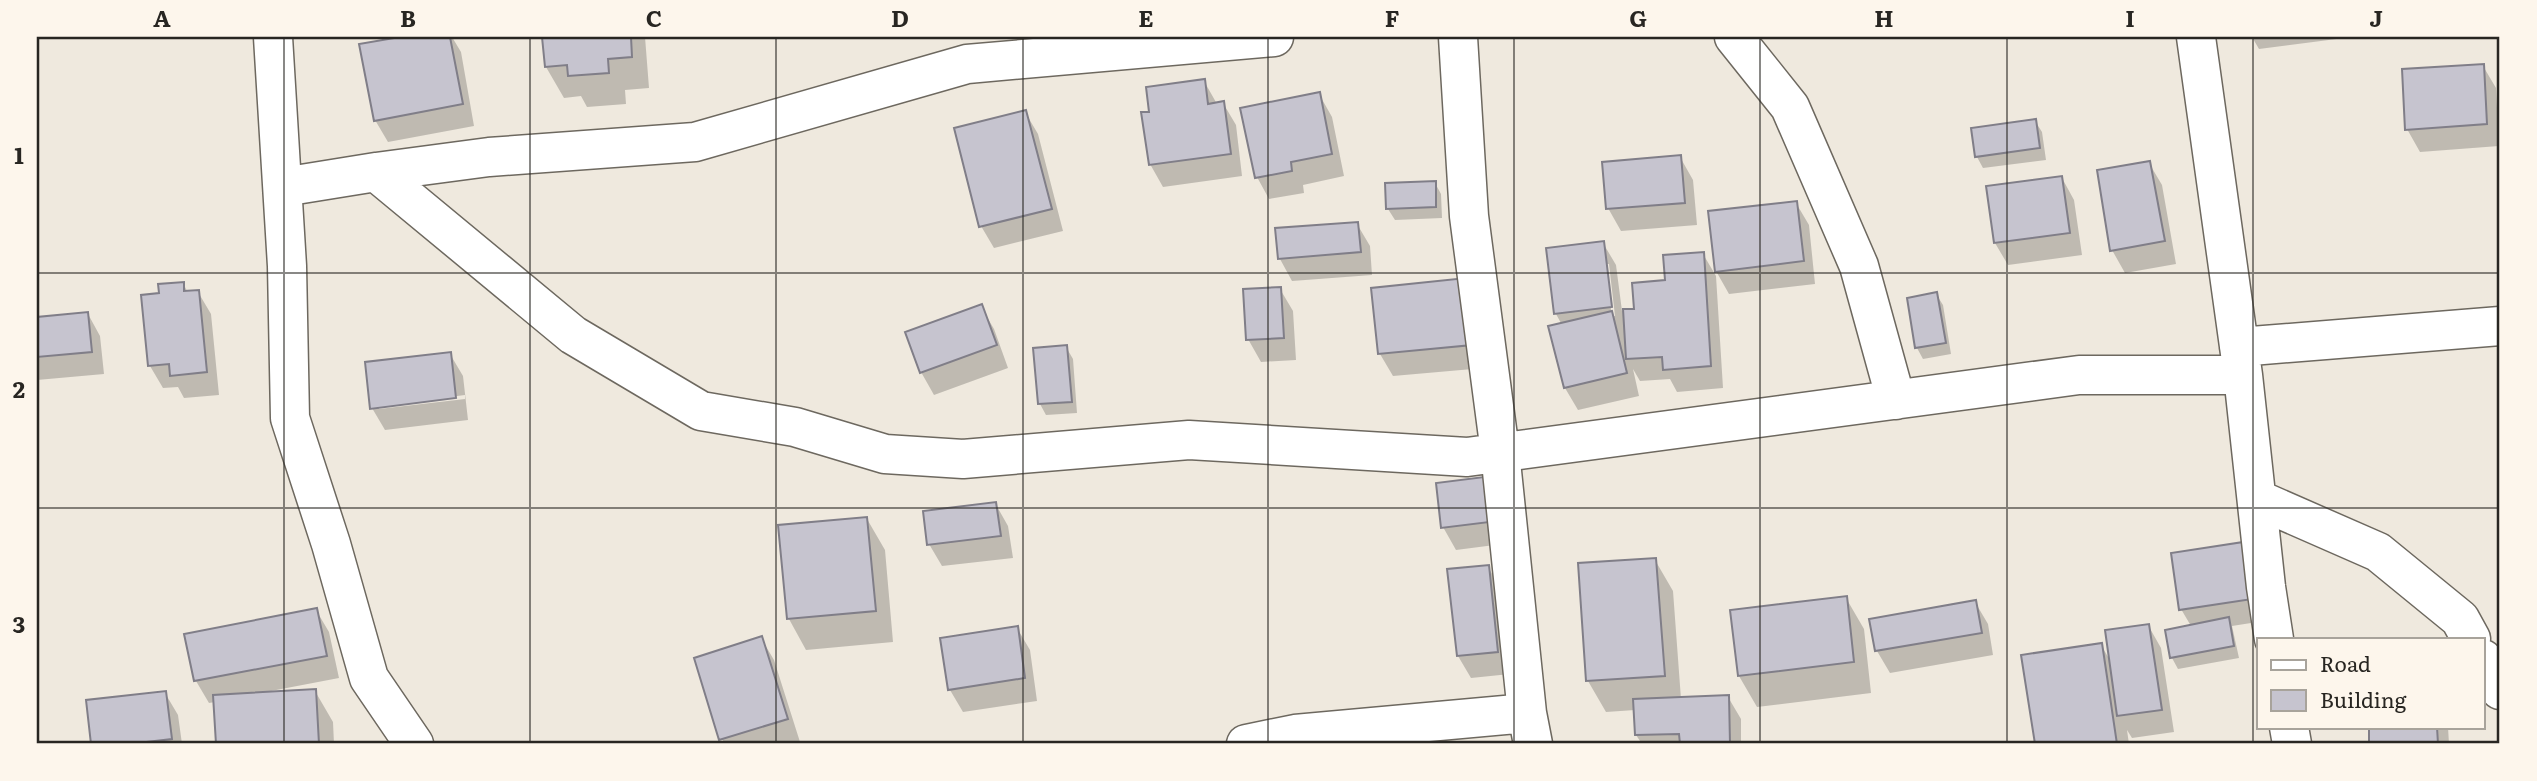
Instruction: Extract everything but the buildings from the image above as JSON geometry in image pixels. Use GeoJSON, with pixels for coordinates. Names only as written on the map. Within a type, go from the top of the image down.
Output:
{"type":"FeatureCollection","features":[{"type":"Feature","properties":{"kind":"street"},"geometry":{"type":"LineString","coordinates":[[273,37],[287,266],[290,418],[331,544],[369,678],[414,744]]}},
{"type":"Feature","properties":{"kind":"street"},"geometry":{"type":"LineString","coordinates":[[282,187],[489,158],[695,142],[967,64],[1275,37]]}},
{"type":"Feature","properties":{"kind":"street"},"geometry":{"type":"LineString","coordinates":[[1246,744],[1295,734],[1530,729],[1500,452],[1469,216],[1458,37]]}},
{"type":"Feature","properties":{"kind":"street"},"geometry":{"type":"LineString","coordinates":[[1734,37],[1790,107],[1859,266],[1896,400]]}},
{"type":"Feature","properties":{"kind":"street"},"geometry":{"type":"LineString","coordinates":[[2196,37],[2241,361],[2274,638]]}},
{"type":"Feature","properties":{"kind":"street"},"geometry":{"type":"LineString","coordinates":[[376,172],[573,335],[701,411],[795,427],[885,454],[964,459],[1189,440],[1467,457],[2079,375],[2241,361],[2500,326]]}},
{"type":"Feature","properties":{"kind":"street"},"geometry":{"type":"LineString","coordinates":[[2256,499],[2378,552],[2460,619],[2470,638]]}},
{"type":"Feature","properties":{"kind":"street"},"geometry":{"type":"LineString","coordinates":[[2484,661],[2500,690]]}}]}
